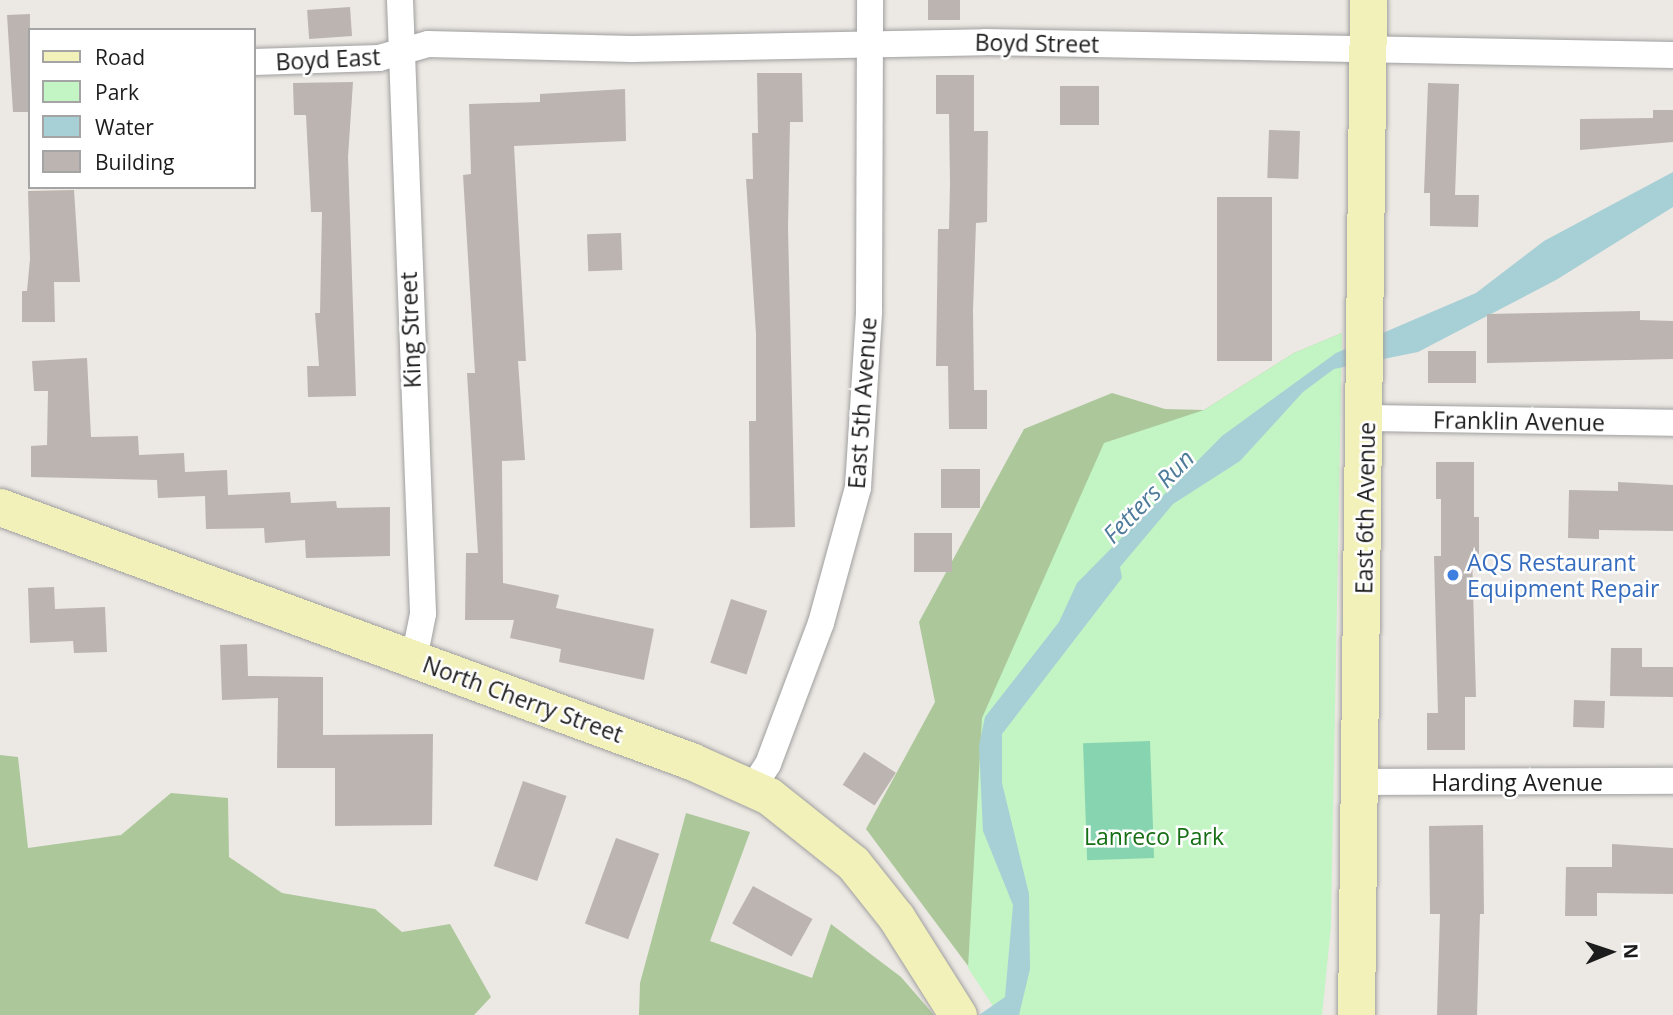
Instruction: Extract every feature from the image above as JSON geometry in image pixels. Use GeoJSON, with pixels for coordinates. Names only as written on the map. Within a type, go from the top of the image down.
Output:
{"type":"FeatureCollection","features":[{"type":"Feature","properties":{"kind":"main road","name":"East 6th Avenue"},"geometry":{"type":"LineString","coordinates":[[1356,1015],[1362,782],[1368,0]]}},
{"type":"Feature","properties":{"kind":"main road","name":"North Cherry Street"},"geometry":{"type":"LineString","coordinates":[[0,508],[414,659],[753,787],[792,811],[853,863],[948,1000]]}},
{"type":"Feature","properties":{"kind":"street","name":"King Street"},"geometry":{"type":"LineString","coordinates":[[400,0],[423,614],[414,659]]}},
{"type":"Feature","properties":{"kind":"street","name":"East 5th Avenue"},"geometry":{"type":"LineString","coordinates":[[753,787],[768,764],[821,623],[858,488],[869,311],[870,0]]}},
{"type":"Feature","properties":{"kind":"street","name":"Boyd Street"},"geometry":{"type":"LineString","coordinates":[[402,53],[428,44],[632,49],[870,44],[1673,55]]}},
{"type":"Feature","properties":{"kind":"street","name":"Boyd East"},"geometry":{"type":"LineString","coordinates":[[256,62],[402,53]]}},
{"type":"Feature","properties":{"kind":"street","name":"Franklin Avenue"},"geometry":{"type":"LineString","coordinates":[[1366,405],[1673,423]]}},
{"type":"Feature","properties":{"kind":"street","name":"Harding Avenue"},"geometry":{"type":"LineString","coordinates":[[1362,782],[1673,781]]}},
{"type":"Feature","properties":{"kind":"green space"},"geometry":{"type":"Polygon","coordinates":[[[1342,333],[980,982],[866,829],[935,702],[919,622],[1024,429],[1112,393],[1165,409],[1204,410],[1294,353],[1342,333]]]}},
{"type":"Feature","properties":{"kind":"green space","name":"Lanreco Park"},"geometry":{"type":"Polygon","coordinates":[[[1342,333],[1331,926],[1322,1015],[999,1015],[968,968],[982,718],[1104,443],[1204,410],[1294,353],[1342,333]]]}},
{"type":"Feature","properties":{"kind":"green space"},"geometry":{"type":"Polygon","coordinates":[[[1150,741],[1154,858],[1087,860],[1083,743],[1150,741]]]}},
{"type":"Feature","properties":{"kind":"green space"},"geometry":{"type":"Polygon","coordinates":[[[0,755],[18,757],[28,848],[121,835],[171,793],[228,798],[229,857],[282,893],[375,909],[402,932],[450,924],[491,997],[474,1015],[0,1015],[0,755]]]}},
{"type":"Feature","properties":{"kind":"green space"},"geometry":{"type":"Polygon","coordinates":[[[686,813],[750,832],[710,941],[812,978],[831,924],[901,977],[934,1015],[639,1015],[640,983],[686,813]]]}},
{"type":"Feature","properties":{"kind":"water"},"geometry":{"type":"Polygon","coordinates":[[[1673,172],[1673,207],[1556,280],[1418,352],[1334,369],[1303,392],[1240,461],[1173,504],[1120,567],[1122,578],[1002,734],[1002,783],[1029,894],[1030,969],[1019,1015],[979,1015],[1005,997],[1013,905],[983,831],[979,746],[985,717],[1059,622],[1077,583],[1222,436],[1336,353],[1476,293],[1544,241],[1673,172]]]}},
{"type":"Feature","properties":{"kind":"building"},"geometry":{"type":"Polygon","coordinates":[[[928,0],[960,0],[960,20],[928,20],[928,0]]]}},
{"type":"Feature","properties":{"kind":"building"},"geometry":{"type":"Polygon","coordinates":[[[350,7],[352,36],[309,39],[307,10],[350,7]]]}},
{"type":"Feature","properties":{"kind":"building"},"geometry":{"type":"Polygon","coordinates":[[[30,14],[28,112],[13,112],[7,15],[30,14]]]}},
{"type":"Feature","properties":{"kind":"building"},"geometry":{"type":"Polygon","coordinates":[[[757,73],[802,73],[803,122],[790,122],[788,228],[795,527],[750,528],[749,421],[756,421],[756,334],[746,179],[753,179],[752,133],[758,133],[757,73]]]}},
{"type":"Feature","properties":{"kind":"building"},"geometry":{"type":"Polygon","coordinates":[[[936,75],[974,75],[974,131],[988,131],[987,222],[976,223],[973,311],[974,390],[987,390],[987,429],[949,429],[948,366],[936,366],[938,229],[949,229],[950,184],[949,114],[936,114],[936,75]]]}},
{"type":"Feature","properties":{"kind":"building"},"geometry":{"type":"Polygon","coordinates":[[[353,82],[348,157],[356,396],[308,397],[307,366],[319,366],[315,313],[320,313],[322,212],[311,212],[306,115],[294,115],[293,83],[353,82]]]}},
{"type":"Feature","properties":{"kind":"building"},"geometry":{"type":"Polygon","coordinates":[[[1428,83],[1459,84],[1455,195],[1479,195],[1478,227],[1430,226],[1430,193],[1424,193],[1428,83]]]}},
{"type":"Feature","properties":{"kind":"building"},"geometry":{"type":"Polygon","coordinates":[[[1060,86],[1099,86],[1099,125],[1060,125],[1060,86]]]}},
{"type":"Feature","properties":{"kind":"building"},"geometry":{"type":"Polygon","coordinates":[[[625,89],[626,141],[514,146],[526,361],[518,361],[525,460],[502,461],[503,583],[559,595],[556,608],[654,629],[644,680],[559,662],[561,649],[510,638],[514,620],[465,620],[466,553],[478,553],[467,373],[475,373],[463,175],[471,174],[469,104],[540,102],[540,94],[625,89]]]}},
{"type":"Feature","properties":{"kind":"building"},"geometry":{"type":"Polygon","coordinates":[[[1653,110],[1673,110],[1673,142],[1580,150],[1580,119],[1653,118],[1653,110]]]}},
{"type":"Feature","properties":{"kind":"building"},"geometry":{"type":"Polygon","coordinates":[[[1269,130],[1300,131],[1298,179],[1267,178],[1269,130]]]}},
{"type":"Feature","properties":{"kind":"building"},"geometry":{"type":"Polygon","coordinates":[[[74,190],[80,282],[54,282],[55,322],[22,322],[22,291],[27,291],[30,259],[28,191],[74,190]]]}},
{"type":"Feature","properties":{"kind":"building"},"geometry":{"type":"Polygon","coordinates":[[[1217,197],[1272,197],[1272,361],[1217,361],[1217,197]]]}},
{"type":"Feature","properties":{"kind":"building"},"geometry":{"type":"Polygon","coordinates":[[[621,233],[622,270],[588,271],[587,234],[621,233]]]}},
{"type":"Feature","properties":{"kind":"building"},"geometry":{"type":"Polygon","coordinates":[[[1640,311],[1640,320],[1673,321],[1673,359],[1487,363],[1487,314],[1640,311]]]}},
{"type":"Feature","properties":{"kind":"building"},"geometry":{"type":"Polygon","coordinates":[[[1428,351],[1476,351],[1476,383],[1428,383],[1428,351]]]}},
{"type":"Feature","properties":{"kind":"building"},"geometry":{"type":"Polygon","coordinates":[[[87,358],[91,437],[138,436],[139,455],[184,453],[185,472],[227,470],[228,495],[290,492],[291,503],[336,501],[337,508],[390,507],[390,556],[306,558],[305,540],[265,543],[264,528],[206,529],[205,496],[158,498],[157,480],[31,477],[31,446],[47,445],[48,391],[34,391],[32,361],[87,358]]]}},
{"type":"Feature","properties":{"kind":"building"},"geometry":{"type":"Polygon","coordinates":[[[1436,462],[1474,462],[1474,517],[1479,517],[1479,554],[1472,554],[1476,697],[1465,697],[1465,750],[1427,750],[1427,713],[1438,713],[1434,556],[1441,556],[1441,499],[1436,499],[1436,462]]]}},
{"type":"Feature","properties":{"kind":"building"},"geometry":{"type":"Polygon","coordinates":[[[941,469],[980,469],[980,508],[941,508],[941,469]]]}},
{"type":"Feature","properties":{"kind":"building"},"geometry":{"type":"Polygon","coordinates":[[[1618,482],[1673,485],[1673,531],[1599,530],[1599,539],[1568,538],[1569,490],[1618,491],[1618,482]]]}},
{"type":"Feature","properties":{"kind":"building"},"geometry":{"type":"Polygon","coordinates":[[[914,533],[952,533],[952,572],[914,572],[914,533]]]}},
{"type":"Feature","properties":{"kind":"building"},"geometry":{"type":"Polygon","coordinates":[[[54,587],[55,609],[105,607],[107,652],[74,653],[73,641],[30,643],[28,588],[54,587]]]}},
{"type":"Feature","properties":{"kind":"building"},"geometry":{"type":"Polygon","coordinates":[[[731,599],[767,611],[746,674],[710,663],[731,599]]]}},
{"type":"Feature","properties":{"kind":"building"},"geometry":{"type":"Polygon","coordinates":[[[247,644],[248,676],[323,677],[323,735],[433,734],[432,825],[335,826],[335,768],[277,768],[278,698],[222,700],[220,645],[247,644]]]}},
{"type":"Feature","properties":{"kind":"building"},"geometry":{"type":"Polygon","coordinates":[[[1611,648],[1642,648],[1642,667],[1673,667],[1673,697],[1610,696],[1611,648]]]}},
{"type":"Feature","properties":{"kind":"building"},"geometry":{"type":"Polygon","coordinates":[[[1574,700],[1605,701],[1604,728],[1573,727],[1574,700]]]}},
{"type":"Feature","properties":{"kind":"building"},"geometry":{"type":"Polygon","coordinates":[[[864,752],[896,773],[875,805],[843,785],[864,752]]]}},
{"type":"Feature","properties":{"kind":"building"},"geometry":{"type":"Polygon","coordinates":[[[523,781],[566,796],[537,881],[494,866],[523,781]]]}},
{"type":"Feature","properties":{"kind":"building"},"geometry":{"type":"Polygon","coordinates":[[[1483,825],[1484,914],[1480,914],[1477,1015],[1437,1015],[1440,914],[1430,914],[1429,826],[1483,825]]]}},
{"type":"Feature","properties":{"kind":"building"},"geometry":{"type":"Polygon","coordinates":[[[616,838],[659,854],[628,939],[585,924],[616,838]]]}},
{"type":"Feature","properties":{"kind":"building"},"geometry":{"type":"Polygon","coordinates":[[[1612,844],[1673,848],[1673,894],[1597,893],[1597,916],[1565,916],[1566,867],[1612,867],[1612,844]]]}},
{"type":"Feature","properties":{"kind":"building"},"geometry":{"type":"Polygon","coordinates":[[[753,886],[812,919],[792,957],[732,924],[753,886]]]}},
{"type":"Feature","properties":{"kind":"place","name":"AQS Restaurant Equipment Repair"},"geometry":{"type":"Point","coordinates":[1453,575]}},
{"type":"Feature","properties":{"kind":"water label","name":"Fetters Run"},"geometry":{"type":"Point","coordinates":[1148,496]}}]}
